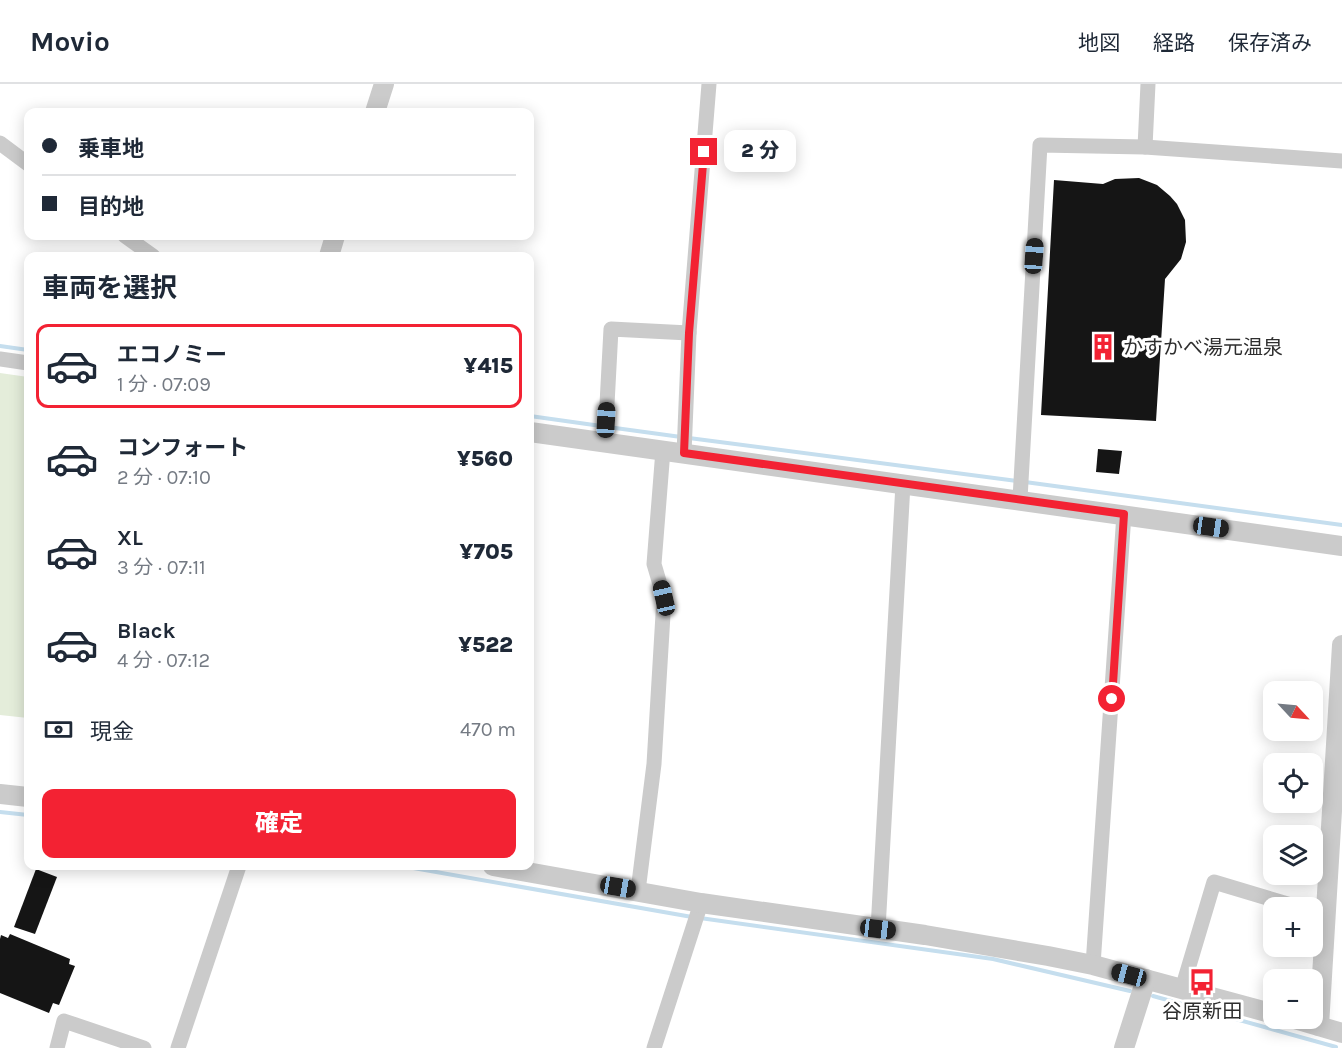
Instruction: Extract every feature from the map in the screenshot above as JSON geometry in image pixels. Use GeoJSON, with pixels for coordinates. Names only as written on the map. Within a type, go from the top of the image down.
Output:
{"type":"FeatureCollection","features":[{"type":"Feature","properties":{"kind":"street"},"geometry":{"type":"LineString","coordinates":[[376,108],[384,84]]}},
{"type":"Feature","properties":{"kind":"street"},"geometry":{"type":"LineString","coordinates":[[684,453],[689,333],[709,84]]}},
{"type":"Feature","properties":{"kind":"street"},"geometry":{"type":"LineString","coordinates":[[1145,147],[1148,84]]}},
{"type":"Feature","properties":{"kind":"street"},"geometry":{"type":"LineString","coordinates":[[0,143],[24,161]]}},
{"type":"Feature","properties":{"kind":"street"},"geometry":{"type":"LineString","coordinates":[[1020,495],[1040,145],[1145,147],[1342,161]]}},
{"type":"Feature","properties":{"kind":"street"},"geometry":{"type":"LineString","coordinates":[[130,240],[147,252]]}},
{"type":"Feature","properties":{"kind":"street"},"geometry":{"type":"LineString","coordinates":[[605,442],[611,329],[689,333]]}},
{"type":"Feature","properties":{"kind":"street"},"geometry":{"type":"LineString","coordinates":[[0,359],[24,362]]}},
{"type":"Feature","properties":{"kind":"street"},"geometry":{"type":"LineString","coordinates":[[534,433],[903,484],[1020,495],[1124,514],[1342,546]]}},
{"type":"Feature","properties":{"kind":"street"},"geometry":{"type":"LineString","coordinates":[[638,891],[654,764],[664,598],[654,564],[663,450]]}},
{"type":"Feature","properties":{"kind":"street"},"geometry":{"type":"LineString","coordinates":[[878,929],[903,484]]}},
{"type":"Feature","properties":{"kind":"street"},"geometry":{"type":"LineString","coordinates":[[1093,965],[1124,514]]}},
{"type":"Feature","properties":{"kind":"street"},"geometry":{"type":"LineString","coordinates":[[1323,969],[1342,645]]}},
{"type":"Feature","properties":{"kind":"street"},"geometry":{"type":"LineString","coordinates":[[0,794],[24,797]]}},
{"type":"Feature","properties":{"kind":"street"},"geometry":{"type":"LineString","coordinates":[[178,1048],[238,870]]}},
{"type":"Feature","properties":{"kind":"street"},"geometry":{"type":"LineString","coordinates":[[516,870],[638,891],[700,906],[996,946],[1093,965],[1263,1011]]}},
{"type":"Feature","properties":{"kind":"street"},"geometry":{"type":"LineString","coordinates":[[1182,989],[1214,882],[1264,897]]}},
{"type":"Feature","properties":{"kind":"street"},"geometry":{"type":"LineString","coordinates":[[654,1048],[700,906]]}},
{"type":"Feature","properties":{"kind":"street"},"geometry":{"type":"LineString","coordinates":[[1124,1048],[1146,979]]}},
{"type":"Feature","properties":{"kind":"street"},"geometry":{"type":"LineString","coordinates":[[57,1048],[64,1021],[144,1048]]}},
{"type":"Feature","properties":{"kind":"street"},"geometry":{"type":"LineString","coordinates":[[1323,1027],[1342,1033]]}},
{"type":"Feature","properties":{"kind":"green space"},"geometry":{"type":"Polygon","coordinates":[[[0,373],[24,376],[24,718],[0,715],[0,373]]]}},
{"type":"Feature","properties":{"kind":"building","name":"かすかべ湯元温泉"},"geometry":{"type":"Polygon","coordinates":[[[1139,178],[1157,185],[1170,196],[1185,220],[1186,242],[1181,259],[1165,279],[1156,421],[1041,415],[1054,180],[1103,184],[1115,179],[1139,178]]]}},
{"type":"Feature","properties":{"kind":"building"},"geometry":{"type":"Polygon","coordinates":[[[1098,449],[1122,451],[1119,474],[1096,472],[1098,449]]]}},
{"type":"Feature","properties":{"kind":"building"},"geometry":{"type":"Polygon","coordinates":[[[36,870],[57,877],[35,934],[14,927],[36,870]]]}},
{"type":"Feature","properties":{"kind":"building"},"geometry":{"type":"Polygon","coordinates":[[[10,934],[70,959],[69,964],[75,966],[59,1005],[53,1003],[49,1013],[0,993],[0,939],[1,935],[8,938],[10,934]]]}},
{"type":"Feature","properties":{"kind":"waterway"},"geometry":{"type":"LineString","coordinates":[[0,346],[24,349]]}},
{"type":"Feature","properties":{"kind":"waterway"},"geometry":{"type":"LineString","coordinates":[[534,417],[601,426]]}},
{"type":"Feature","properties":{"kind":"waterway"},"geometry":{"type":"LineString","coordinates":[[608,427],[681,437]]}},
{"type":"Feature","properties":{"kind":"waterway"},"geometry":{"type":"LineString","coordinates":[[689,438],[1017,481]]}},
{"type":"Feature","properties":{"kind":"waterway"},"geometry":{"type":"LineString","coordinates":[[1025,482],[1342,525]]}},
{"type":"Feature","properties":{"kind":"waterway"},"geometry":{"type":"LineString","coordinates":[[0,812],[24,815]]}},
{"type":"Feature","properties":{"kind":"waterway"},"geometry":{"type":"LineString","coordinates":[[425,870],[692,917]]}},
{"type":"Feature","properties":{"kind":"waterway"},"geometry":{"type":"LineString","coordinates":[[700,918],[993,959],[1130,991]]}},
{"type":"Feature","properties":{"kind":"waterway"},"geometry":{"type":"LineString","coordinates":[[1153,996],[1336,1047]]}},
{"type":"Feature","properties":{"kind":"place","name":"かすかべ湯元温泉"},"geometry":{"type":"Point","coordinates":[1103,347]}},
{"type":"Feature","properties":{"kind":"place","name":"谷原新田"},"geometry":{"type":"Point","coordinates":[1202,982]}},
{"type":"Feature","properties":{"kind":"route"},"geometry":{"type":"LineString","coordinates":[[704,152],[689,333],[684,453],[1124,514],[1112,699]]}}]}
